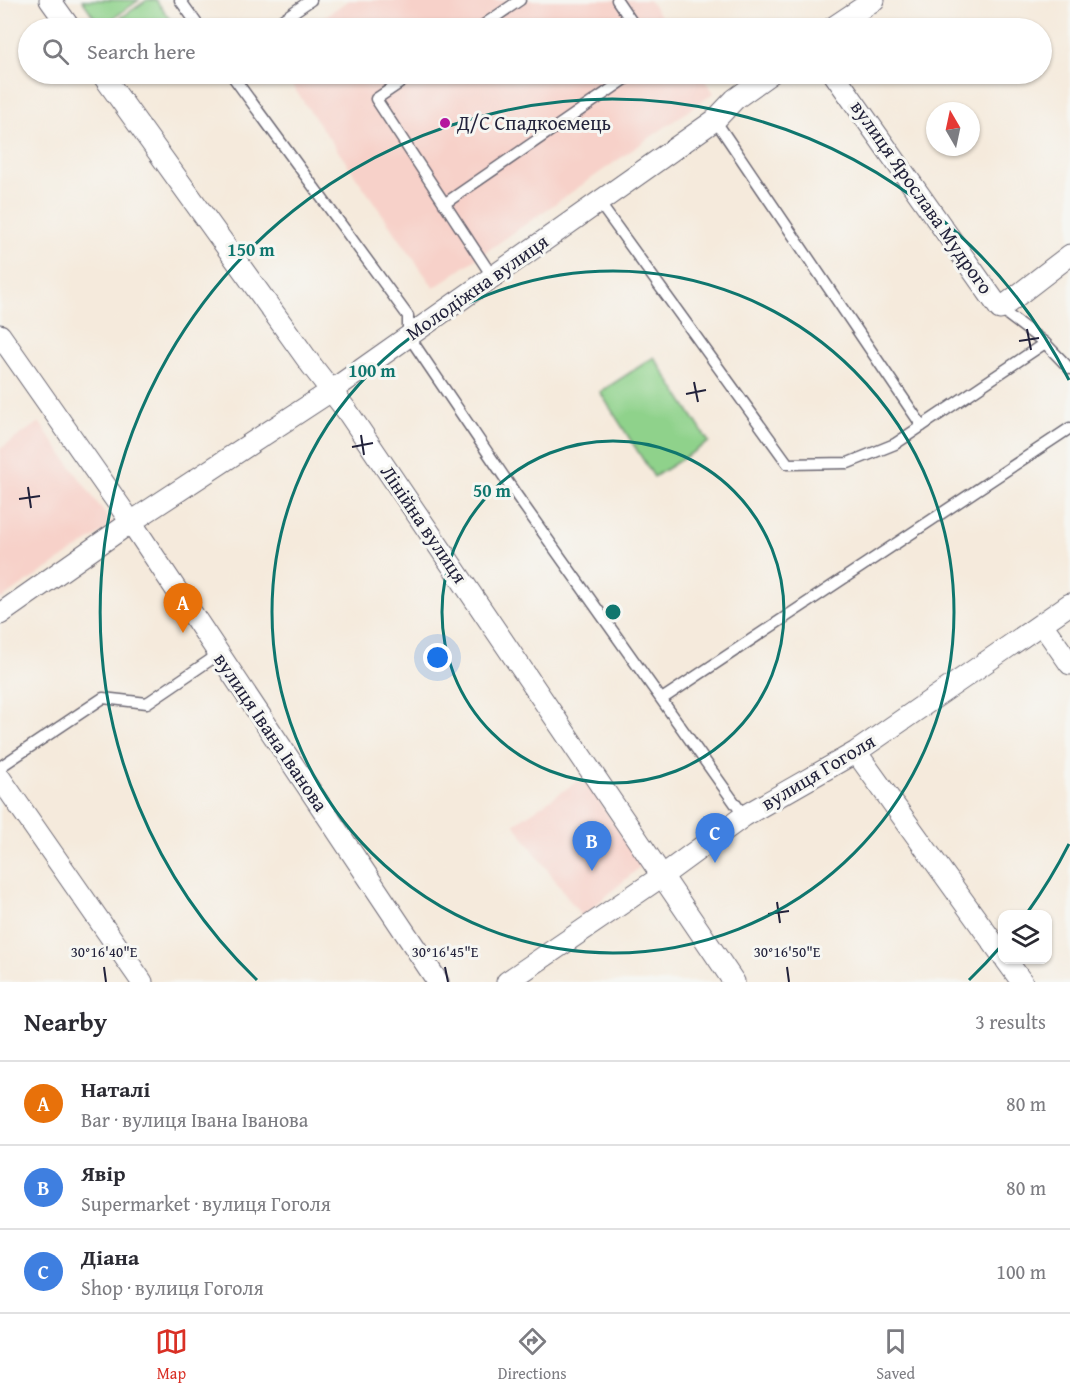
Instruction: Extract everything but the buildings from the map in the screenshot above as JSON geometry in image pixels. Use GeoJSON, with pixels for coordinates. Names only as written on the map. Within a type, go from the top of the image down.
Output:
{"type":"FeatureCollection","features":[{"type":"Feature","properties":{"kind":"street"},"geometry":{"type":"LineString","coordinates":[[50,0],[63,18]]}},
{"type":"Feature","properties":{"kind":"street"},"geometry":{"type":"LineString","coordinates":[[847,18],[874,0]]}},
{"type":"Feature","properties":{"kind":"street","name":"Лінійна вулиця"},"geometry":{"type":"LineString","coordinates":[[109,84],[347,411],[734,982]]}},
{"type":"Feature","properties":{"kind":"street","name":"Молодіжна вулиця"},"geometry":{"type":"LineString","coordinates":[[0,614],[131,522],[331,391],[715,120],[735,99],[756,84]]}},
{"type":"Feature","properties":{"kind":"street","name":"вулиця Ярослава Мудрого"},"geometry":{"type":"LineString","coordinates":[[841,84],[1000,309],[1070,255]]}},
{"type":"Feature","properties":{"kind":"street","name":"вулиця Івана Іванова"},"geometry":{"type":"LineString","coordinates":[[0,335],[131,522],[438,982]]}},
{"type":"Feature","properties":{"kind":"street","name":"вулиця Гоголя"},"geometry":{"type":"LineString","coordinates":[[507,982],[662,876],[744,816],[856,752],[1070,604]]}},
{"type":"Feature","properties":{"kind":"street"},"geometry":{"type":"LineString","coordinates":[[1042,624],[1070,664]]}},
{"type":"Feature","properties":{"kind":"street"},"geometry":{"type":"LineString","coordinates":[[856,752],[998,949]]}},
{"type":"Feature","properties":{"kind":"street"},"geometry":{"type":"LineString","coordinates":[[0,778],[142,982]]}},
{"type":"Feature","properties":{"kind":"street"},"geometry":{"type":"LineString","coordinates":[[1009,964],[1022,982]]}},
{"type":"Feature","properties":{"kind":"lane"},"geometry":{"type":"LineString","coordinates":[[180,0],[193,18]]}},
{"type":"Feature","properties":{"kind":"lane"},"geometry":{"type":"LineString","coordinates":[[285,18],[311,0]]}},
{"type":"Feature","properties":{"kind":"lane"},"geometry":{"type":"LineString","coordinates":[[494,18],[520,0]]}},
{"type":"Feature","properties":{"kind":"lane"},"geometry":{"type":"LineString","coordinates":[[617,0],[629,18]]}},
{"type":"Feature","properties":{"kind":"lane"},"geometry":{"type":"LineString","coordinates":[[238,84],[408,316],[408,335],[517,496],[744,816]]}},
{"type":"Feature","properties":{"kind":"lane"},"geometry":{"type":"LineString","coordinates":[[398,84],[376,99],[492,276]]}},
{"type":"Feature","properties":{"kind":"lane"},"geometry":{"type":"LineString","coordinates":[[444,204],[618,84]]}},
{"type":"Feature","properties":{"kind":"lane"},"geometry":{"type":"LineString","coordinates":[[715,120],[922,426]]}},
{"type":"Feature","properties":{"kind":"lane"},"geometry":{"type":"LineString","coordinates":[[598,201],[788,464],[848,463],[895,444],[1044,343]]}},
{"type":"Feature","properties":{"kind":"lane"},"geometry":{"type":"LineString","coordinates":[[1000,309],[1044,343],[1070,369]]}},
{"type":"Feature","properties":{"kind":"lane"},"geometry":{"type":"LineString","coordinates":[[662,699],[1070,428]]}},
{"type":"Feature","properties":{"kind":"lane"},"geometry":{"type":"LineString","coordinates":[[0,767],[103,698],[147,703],[219,654]]}},
{"type":"Feature","properties":{"kind":"shaded area"},"geometry":{"type":"Polygon","coordinates":[[[349,0],[649,0],[662,18],[323,18],[349,0]]]}},
{"type":"Feature","properties":{"kind":"shaded area"},"geometry":{"type":"Polygon","coordinates":[[[291,84],[708,84],[714,93],[434,288],[291,84]]]}},
{"type":"Feature","properties":{"kind":"shaded area"},"geometry":{"type":"Polygon","coordinates":[[[39,422],[113,525],[0,600],[0,449],[39,422]]]}},
{"type":"Feature","properties":{"kind":"shaded area"},"geometry":{"type":"Polygon","coordinates":[[[584,777],[641,866],[582,917],[514,824],[584,777]]]}},
{"type":"Feature","properties":{"kind":"green space"},"geometry":{"type":"Polygon","coordinates":[[[82,0],[139,0],[114,18],[95,18],[82,0]]]}},
{"type":"Feature","properties":{"kind":"green space"},"geometry":{"type":"Polygon","coordinates":[[[147,0],[156,0],[169,18],[121,18],[147,0]]]}},
{"type":"Feature","properties":{"kind":"green space"},"geometry":{"type":"Polygon","coordinates":[[[654,357],[709,442],[654,477],[600,392],[654,357]]]}},
{"type":"Feature","properties":{"kind":"place","name":"Д/С Спадкоємець"},"geometry":{"type":"Point","coordinates":[445,123]}},
{"type":"Feature","properties":{"kind":"place","name":"Наталі"},"geometry":{"type":"Point","coordinates":[183,633]}},
{"type":"Feature","properties":{"kind":"place","name":"Діана"},"geometry":{"type":"Point","coordinates":[715,863]}},
{"type":"Feature","properties":{"kind":"place","name":"Явір"},"geometry":{"type":"Point","coordinates":[592,871]}}]}
